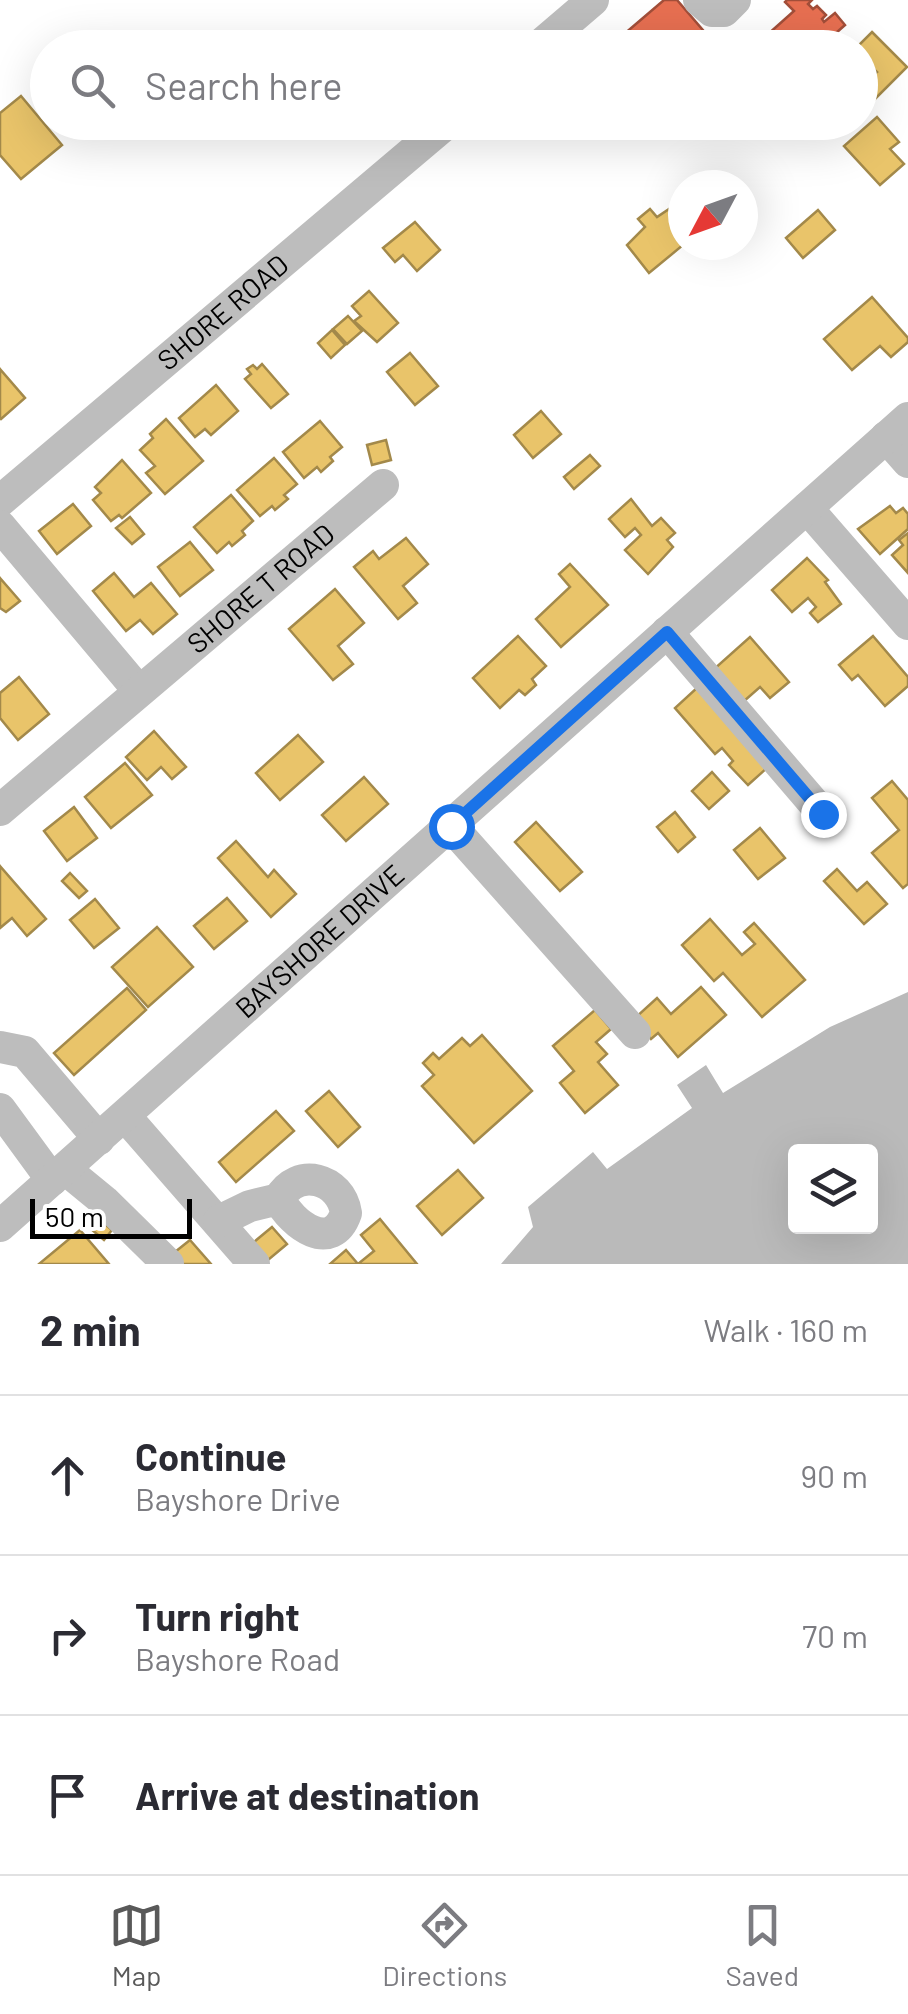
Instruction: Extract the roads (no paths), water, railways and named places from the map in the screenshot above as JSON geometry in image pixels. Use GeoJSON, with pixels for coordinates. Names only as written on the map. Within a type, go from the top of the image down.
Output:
{"type":"FeatureCollection","features":[{"type":"Feature","properties":{"kind":"street"},"geometry":{"type":"LineString","coordinates":[[699,0],[712,12],[724,11],[735,0]]}},
{"type":"Feature","properties":{"kind":"street"},"geometry":{"type":"LineString","coordinates":[[552,30],[572,7]]}},
{"type":"Feature","properties":{"kind":"street","name":"SHORE ROAD"},"geometry":{"type":"LineString","coordinates":[[0,501],[427,140]]}},
{"type":"Feature","properties":{"kind":"street"},"geometry":{"type":"LineString","coordinates":[[897,428],[908,462]]}},
{"type":"Feature","properties":{"kind":"street","name":"BAYSHORE DRIVE"},"geometry":{"type":"LineString","coordinates":[[0,1226],[897,428]]}},
{"type":"Feature","properties":{"kind":"street","name":"SHORE T ROAD"},"geometry":{"type":"LineString","coordinates":[[0,810],[383,485]]}},
{"type":"Feature","properties":{"kind":"street"},"geometry":{"type":"LineString","coordinates":[[807,508],[908,624]]}},
{"type":"Feature","properties":{"kind":"street"},"geometry":{"type":"LineString","coordinates":[[0,526],[139,691]]}},
{"type":"Feature","properties":{"kind":"street"},"geometry":{"type":"LineString","coordinates":[[667,632],[823,814]]}},
{"type":"Feature","properties":{"kind":"street"},"geometry":{"type":"LineString","coordinates":[[451,826],[636,1033]]}},
{"type":"Feature","properties":{"kind":"street"},"geometry":{"type":"LineString","coordinates":[[0,1047],[25,1052],[99,1138]]}},
{"type":"Feature","properties":{"kind":"street"},"geometry":{"type":"LineString","coordinates":[[0,1108],[58,1175],[104,1201],[168,1264]]}},
{"type":"Feature","properties":{"kind":"street"},"geometry":{"type":"LineString","coordinates":[[124,1116],[254,1264]]}},
{"type":"Feature","properties":{"kind":"street"},"geometry":{"type":"LineString","coordinates":[[219,1222],[250,1206],[280,1199]]}}]}
